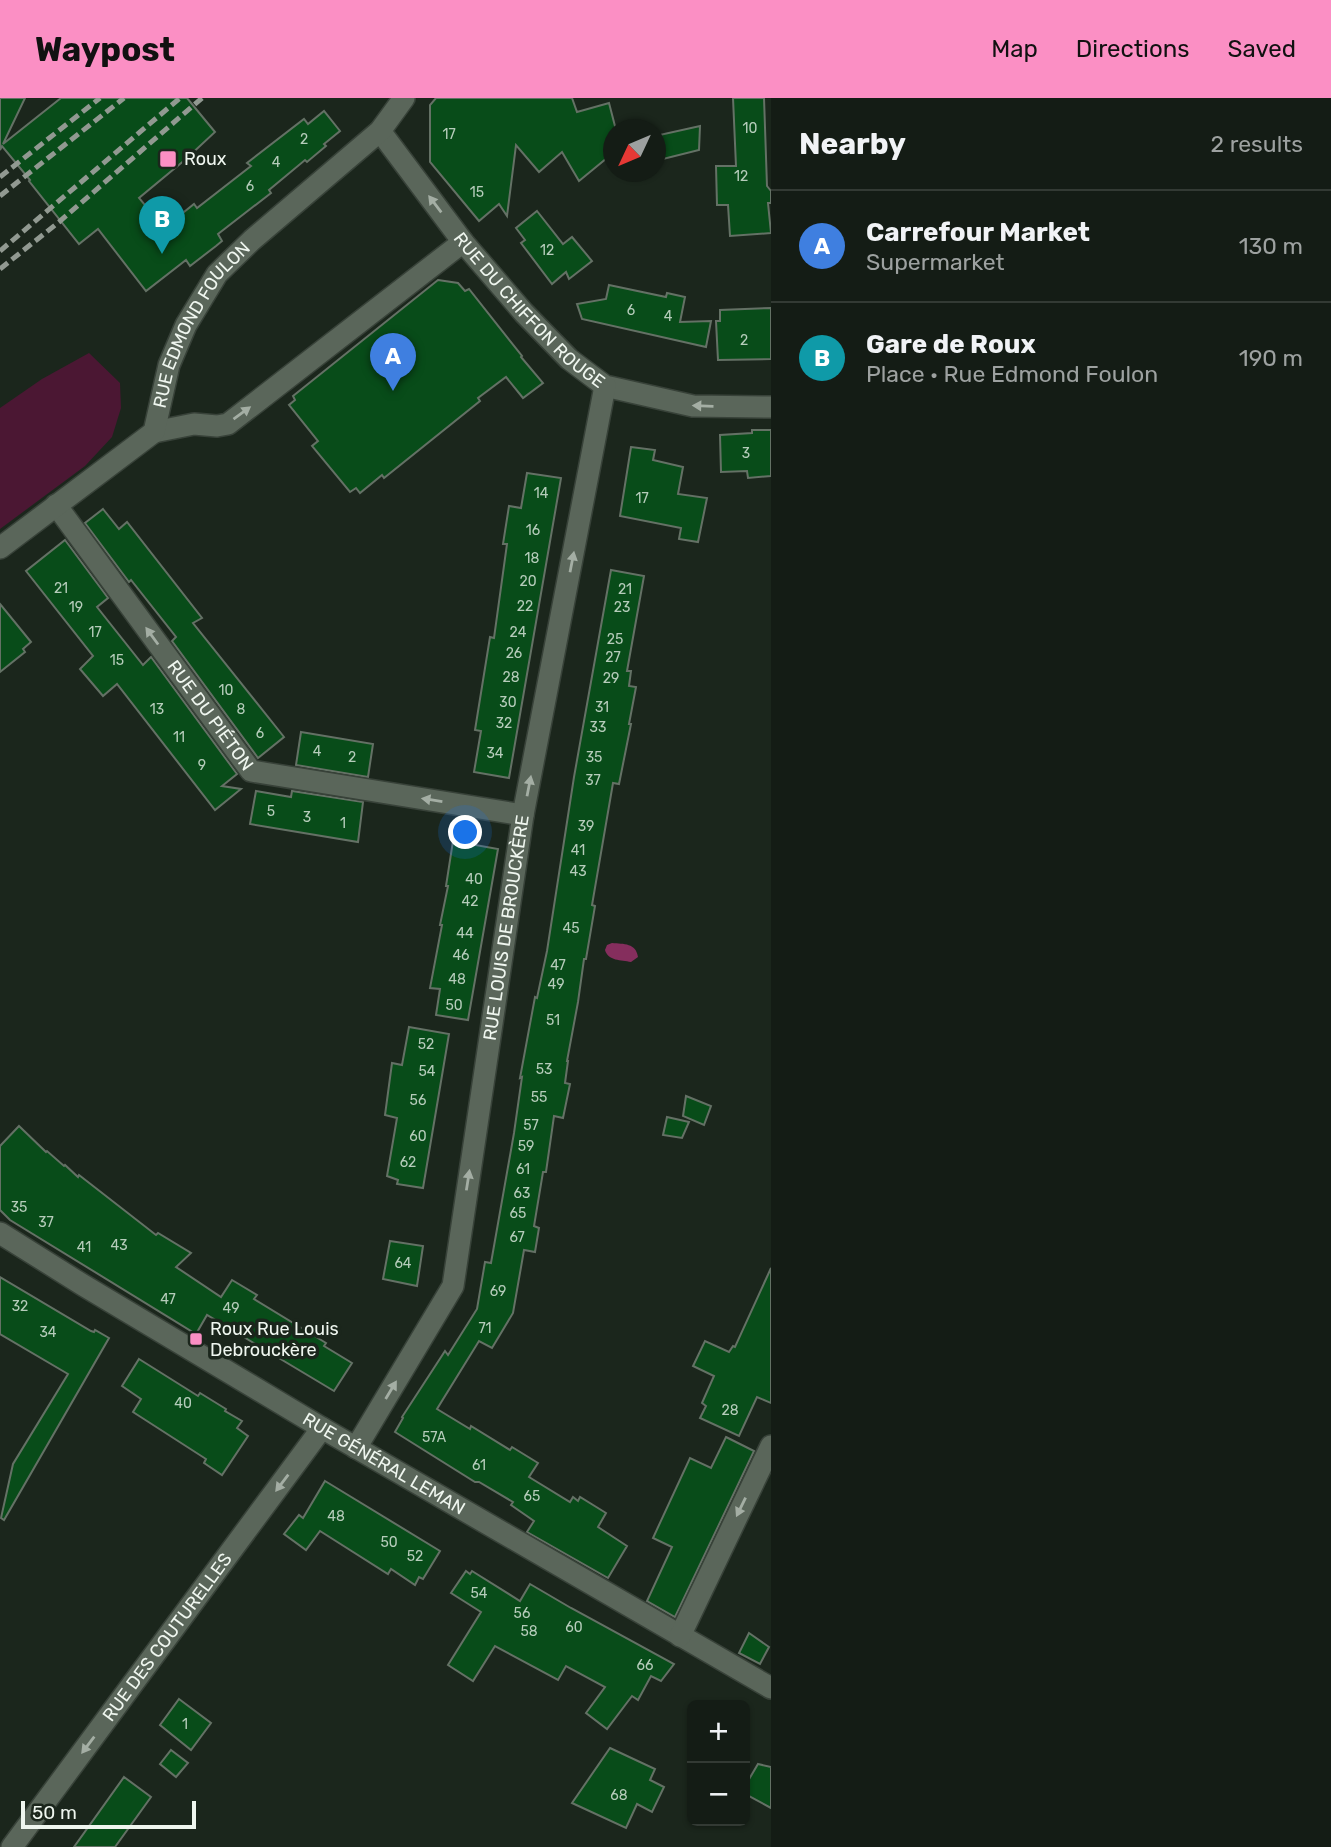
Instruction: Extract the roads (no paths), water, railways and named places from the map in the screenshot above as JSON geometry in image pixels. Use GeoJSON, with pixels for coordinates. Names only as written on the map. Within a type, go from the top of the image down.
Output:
{"type":"FeatureCollection","features":[{"type":"Feature","properties":{"kind":"street","name":"RUE EDMOND FOULON"},"geometry":{"type":"LineString","coordinates":[[0,548],[154,432],[169,365],[186,325],[217,274],[252,240],[380,131],[404,98]]}},
{"type":"Feature","properties":{"kind":"street","name":"RUE DU CHIFFON ROUGE"},"geometry":{"type":"LineString","coordinates":[[380,131],[463,242],[524,313],[569,359],[605,386],[692,406],[771,407]]}},
{"type":"Feature","properties":{"kind":"street"},"geometry":{"type":"LineString","coordinates":[[154,432],[194,424],[228,424],[463,242]]}},
{"type":"Feature","properties":{"kind":"street","name":"RUE LOUIS DE BROUCKÈRE"},"geometry":{"type":"LineString","coordinates":[[356,1448],[453,1286],[523,816],[605,386]]}},
{"type":"Feature","properties":{"kind":"street","name":"RUE DU PIÉTON"},"geometry":{"type":"LineString","coordinates":[[56,505],[251,771],[523,816]]}},
{"type":"Feature","properties":{"kind":"street","name":"RUE GÉNÉRAL LEMAN"},"geometry":{"type":"LineString","coordinates":[[0,1233],[356,1448],[771,1688]]}},
{"type":"Feature","properties":{"kind":"street","name":"RUE DES COUTURELLES"},"geometry":{"type":"LineString","coordinates":[[12,1847],[323,1428]]}},
{"type":"Feature","properties":{"kind":"street"},"geometry":{"type":"LineString","coordinates":[[680,1636],[771,1446]]}},
{"type":"Feature","properties":{"kind":"railway"},"geometry":{"type":"LineString","coordinates":[[0,177],[100,98]]}},
{"type":"Feature","properties":{"kind":"railway"},"geometry":{"type":"LineString","coordinates":[[0,196],[124,98]]}},
{"type":"Feature","properties":{"kind":"railway"},"geometry":{"type":"LineString","coordinates":[[0,251],[180,98]]}},
{"type":"Feature","properties":{"kind":"railway"},"geometry":{"type":"LineString","coordinates":[[0,269],[59,222],[202,98]]}},
{"type":"Feature","properties":{"kind":"place","name":"Roux"},"geometry":{"type":"Point","coordinates":[168,159]}},
{"type":"Feature","properties":{"kind":"place","name":"Gare de Roux"},"geometry":{"type":"Point","coordinates":[162,254]}},
{"type":"Feature","properties":{"kind":"place","name":"Carrefour Market"},"geometry":{"type":"Point","coordinates":[393,391]}},
{"type":"Feature","properties":{"kind":"place","name":"Roux Rue Louis Debrouckère"},"geometry":{"type":"Point","coordinates":[196,1339]}}]}
